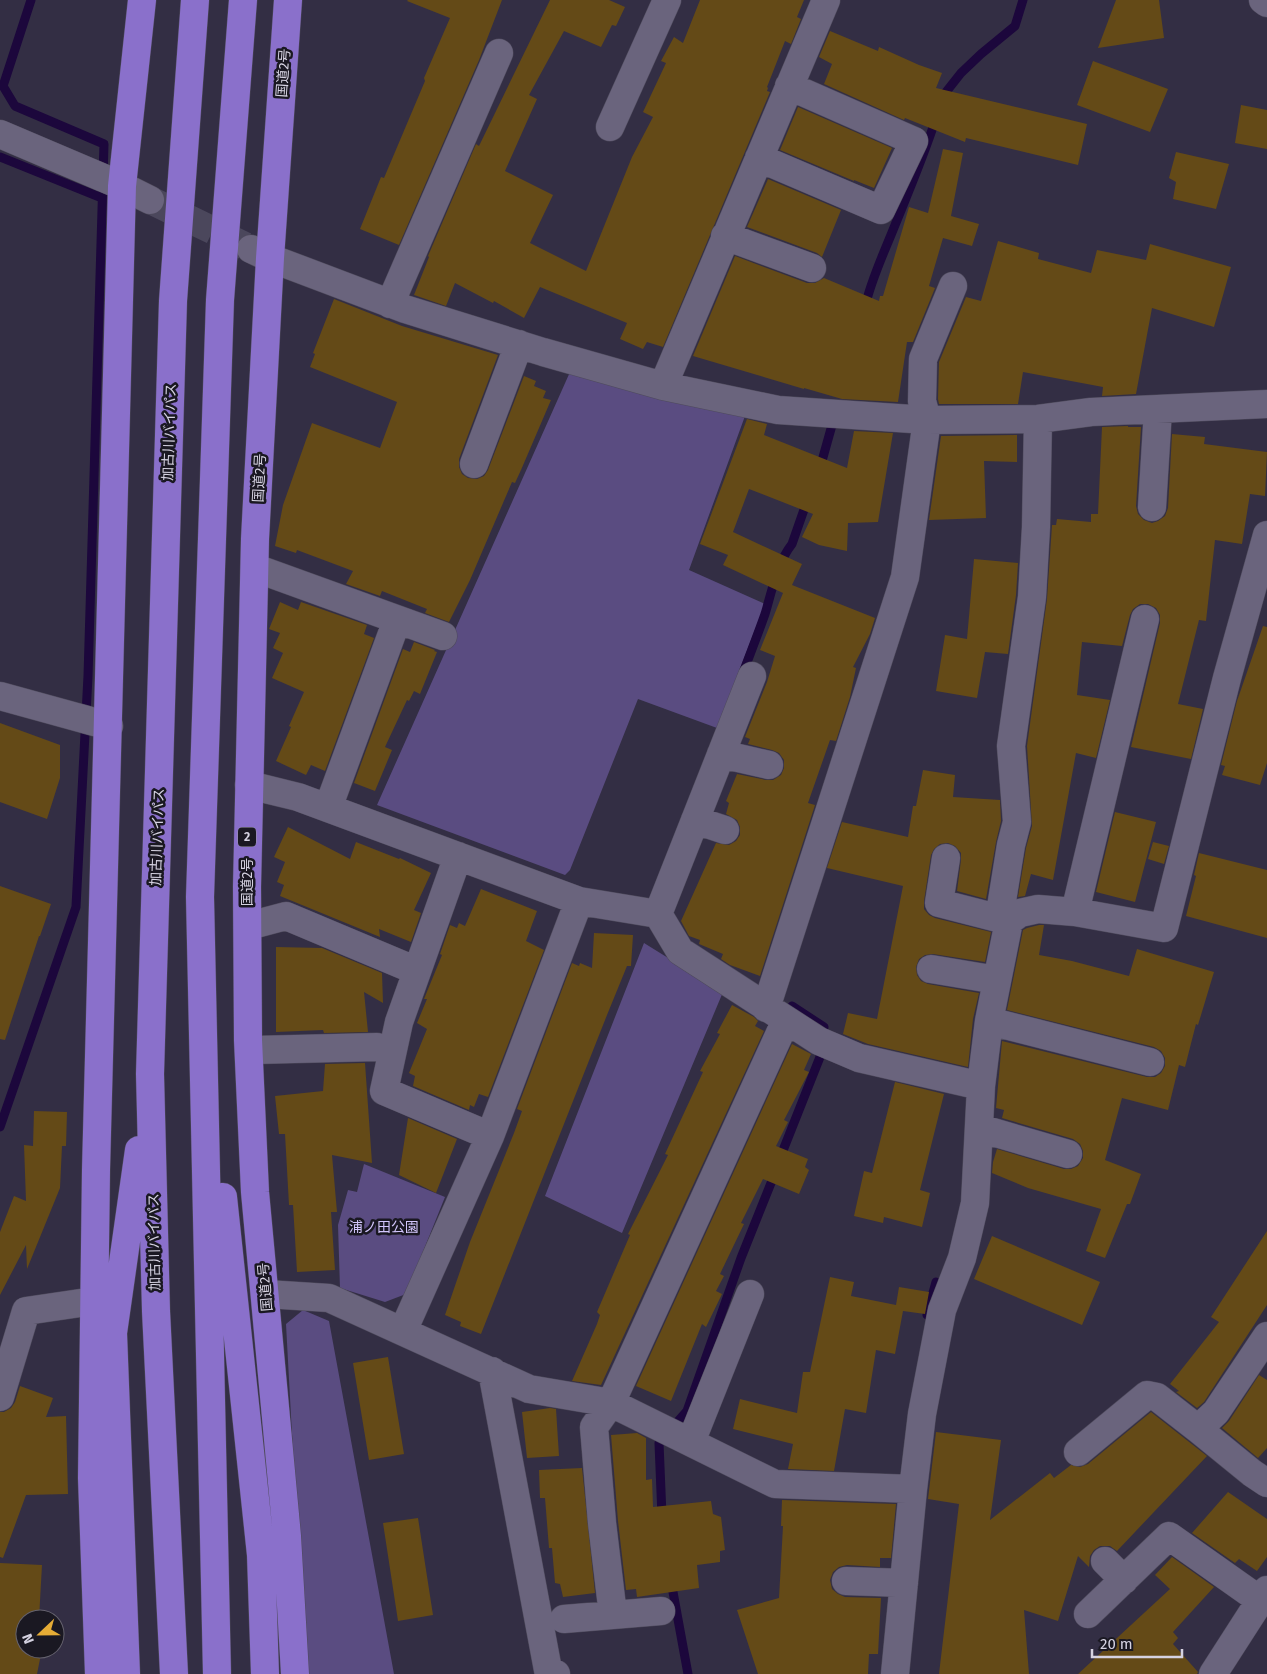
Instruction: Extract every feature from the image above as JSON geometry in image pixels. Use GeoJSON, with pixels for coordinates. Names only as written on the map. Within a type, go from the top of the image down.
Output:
{"type":"FeatureCollection","features":[{"type":"Feature","properties":{"kind":"highway"},"geometry":{"type":"LineString","coordinates":[[99,1674],[92,1478],[102,724],[121,186],[142,0]]}},
{"type":"Feature","properties":{"kind":"highway","name":"加古川バイパス"},"geometry":{"type":"LineString","coordinates":[[174,1674],[156,1311],[150,1074],[173,301],[195,0]]}},
{"type":"Feature","properties":{"kind":"highway"},"geometry":{"type":"LineString","coordinates":[[217,1674],[200,897],[220,300],[243,0]]}},
{"type":"Feature","properties":{"kind":"highway","name":"国道2号"},"geometry":{"type":"LineString","coordinates":[[288,0],[261,254],[250,786],[247,827],[249,1050],[256,1192],[287,1536],[295,1674]]}},
{"type":"Feature","properties":{"kind":"highway"},"geometry":{"type":"LineString","coordinates":[[200,897],[226,1229],[261,1555],[265,1674]]}},
{"type":"Feature","properties":{"kind":"highway"},"geometry":{"type":"LineString","coordinates":[[126,1674],[112,1333],[150,1074]]}},
{"type":"Feature","properties":{"kind":"street"},"geometry":{"type":"LineString","coordinates":[[663,386],[826,0]]}},
{"type":"Feature","properties":{"kind":"street"},"geometry":{"type":"LineString","coordinates":[[1263,0],[1267,3]]}},
{"type":"Feature","properties":{"kind":"street"},"geometry":{"type":"LineString","coordinates":[[610,127],[659,3]]}},
{"type":"Feature","properties":{"kind":"street"},"geometry":{"type":"LineString","coordinates":[[390,304],[499,53]]}},
{"type":"Feature","properties":{"kind":"street"},"geometry":{"type":"LineString","coordinates":[[759,158],[881,210],[914,141],[790,86]]}},
{"type":"Feature","properties":{"kind":"street"},"geometry":{"type":"LineString","coordinates":[[0,134],[150,200]]}},
{"type":"Feature","properties":{"kind":"street"},"geometry":{"type":"LineString","coordinates":[[726,236],[812,268]]}},
{"type":"Feature","properties":{"kind":"street"},"geometry":{"type":"LineString","coordinates":[[261,254],[390,304],[562,358],[663,386],[778,410],[928,420],[1038,419],[1090,412],[1267,404]]}},
{"type":"Feature","properties":{"kind":"street"},"geometry":{"type":"LineString","coordinates":[[612,1615],[594,1427],[611,1403],[776,1014],[905,577],[928,420],[922,401],[923,359],[953,286]]}},
{"type":"Feature","properties":{"kind":"street"},"geometry":{"type":"LineString","coordinates":[[474,464],[519,344]]}},
{"type":"Feature","properties":{"kind":"street"},"geometry":{"type":"LineString","coordinates":[[1152,507],[1158,410]]}},
{"type":"Feature","properties":{"kind":"street"},"geometry":{"type":"LineString","coordinates":[[895,1674],[922,1414],[942,1310],[962,1258],[975,1203],[981,1086],[989,1021],[1009,921],[1001,907],[1011,845],[1017,822],[1011,746],[1032,597],[1036,527],[1038,419]]}},
{"type":"Feature","properties":{"kind":"street"},"geometry":{"type":"LineString","coordinates":[[1009,921],[1020,913],[1038,909],[1075,912],[1164,928],[1227,678],[1267,535]]}},
{"type":"Feature","properties":{"kind":"street"},"geometry":{"type":"LineString","coordinates":[[255,568],[443,636]]}},
{"type":"Feature","properties":{"kind":"street"},"geometry":{"type":"LineString","coordinates":[[1075,912],[1145,619]]}},
{"type":"Feature","properties":{"kind":"street"},"geometry":{"type":"LineString","coordinates":[[328,808],[397,620]]}},
{"type":"Feature","properties":{"kind":"street"},"geometry":{"type":"LineString","coordinates":[[658,914],[752,676]]}},
{"type":"Feature","properties":{"kind":"street"},"geometry":{"type":"LineString","coordinates":[[0,696],[102,724]]}},
{"type":"Feature","properties":{"kind":"street"},"geometry":{"type":"LineString","coordinates":[[722,754],[769,765]]}},
{"type":"Feature","properties":{"kind":"street"},"geometry":{"type":"LineString","coordinates":[[250,786],[298,797],[580,901],[658,914],[680,951],[823,1043],[859,1058],[981,1086]]}},
{"type":"Feature","properties":{"kind":"street"},"geometry":{"type":"LineString","coordinates":[[695,820],[726,830]]}},
{"type":"Feature","properties":{"kind":"street"},"geometry":{"type":"LineString","coordinates":[[458,856],[399,1022],[384,1091],[490,1136]]}},
{"type":"Feature","properties":{"kind":"street"},"geometry":{"type":"LineString","coordinates":[[946,858],[939,903],[1009,921]]}},
{"type":"Feature","properties":{"kind":"street"},"geometry":{"type":"LineString","coordinates":[[403,1331],[490,1136],[580,901]]}},
{"type":"Feature","properties":{"kind":"street"},"geometry":{"type":"LineString","coordinates":[[248,926],[286,916],[417,971]]}},
{"type":"Feature","properties":{"kind":"street"},"geometry":{"type":"LineString","coordinates":[[931,969],[997,980]]}},
{"type":"Feature","properties":{"kind":"street"},"geometry":{"type":"LineString","coordinates":[[989,1021],[1150,1062]]}},
{"type":"Feature","properties":{"kind":"street"},"geometry":{"type":"LineString","coordinates":[[249,1050],[377,1047]]}},
{"type":"Feature","properties":{"kind":"street"},"geometry":{"type":"LineString","coordinates":[[979,1128],[1068,1154]]}},
{"type":"Feature","properties":{"kind":"street"},"geometry":{"type":"LineString","coordinates":[[266,1294],[329,1298],[529,1389],[611,1403],[775,1484],[913,1489]]}},
{"type":"Feature","properties":{"kind":"street"},"geometry":{"type":"LineString","coordinates":[[691,1442],[750,1294]]}},
{"type":"Feature","properties":{"kind":"street"},"geometry":{"type":"LineString","coordinates":[[0,1397],[26,1310],[94,1301]]}},
{"type":"Feature","properties":{"kind":"street"},"geometry":{"type":"LineString","coordinates":[[1198,1429],[1216,1412],[1267,1336]]}},
{"type":"Feature","properties":{"kind":"street"},"geometry":{"type":"LineString","coordinates":[[492,1371],[548,1670],[556,1674]]}},
{"type":"Feature","properties":{"kind":"street"},"geometry":{"type":"LineString","coordinates":[[1078,1452],[1147,1395],[1157,1397],[1267,1483]]}},
{"type":"Feature","properties":{"kind":"street"},"geometry":{"type":"LineString","coordinates":[[1088,1614],[1114,1570],[1169,1536],[1264,1596],[1213,1674]]}},
{"type":"Feature","properties":{"kind":"street"},"geometry":{"type":"LineString","coordinates":[[846,1581],[904,1583]]}},
{"type":"Feature","properties":{"kind":"street"},"geometry":{"type":"LineString","coordinates":[[564,1619],[661,1611]]}},
{"type":"Feature","properties":{"kind":"green space"},"geometry":{"type":"Polygon","coordinates":[[[570,372],[594,378],[630,391],[745,416],[689,570],[765,604],[717,728],[638,699],[570,870],[565,875],[377,805],[570,372]]]}},
{"type":"Feature","properties":{"kind":"green space"},"geometry":{"type":"Polygon","coordinates":[[[644,943],[723,992],[622,1233],[545,1196],[644,943]]]}},
{"type":"Feature","properties":{"kind":"green space","name":"浦ノ田公園"},"geometry":{"type":"Polygon","coordinates":[[[364,1164],[445,1197],[406,1294],[385,1302],[340,1288],[338,1225],[348,1190],[357,1192],[364,1164]]]}},
{"type":"Feature","properties":{"kind":"green space"},"geometry":{"type":"Polygon","coordinates":[[[303,1310],[329,1321],[394,1674],[305,1674],[286,1324],[303,1310]]]}},
{"type":"Feature","properties":{"kind":"building"},"geometry":{"type":"Polygon","coordinates":[[[408,0],[502,0],[479,60],[399,245],[360,229],[381,177],[384,178],[450,18],[408,0]]]}},
{"type":"Feature","properties":{"kind":"building"},"geometry":{"type":"Polygon","coordinates":[[[550,0],[609,0],[625,7],[616,26],[612,25],[601,47],[564,31],[529,95],[537,99],[505,171],[553,195],[530,243],[586,271],[632,157],[653,117],[643,112],[666,63],[661,61],[674,37],[683,43],[700,0],[804,0],[797,17],[801,19],[791,44],[785,41],[767,87],[767,91],[770,92],[663,347],[647,342],[643,349],[620,339],[627,323],[540,287],[524,318],[494,301],[493,303],[455,283],[446,306],[414,295],[428,256],[476,144],[479,146],[550,0]]]}},
{"type":"Feature","properties":{"kind":"building"},"geometry":{"type":"Polygon","coordinates":[[[1116,0],[1159,0],[1164,38],[1098,48],[1116,0]]]}},
{"type":"Feature","properties":{"kind":"building"},"geometry":{"type":"Polygon","coordinates":[[[830,31],[878,51],[879,47],[942,73],[936,88],[1087,124],[1078,165],[966,138],[965,142],[905,118],[904,120],[824,84],[832,64],[819,57],[830,31]]]}},
{"type":"Feature","properties":{"kind":"building"},"geometry":{"type":"Polygon","coordinates":[[[1093,61],[1168,89],[1150,132],[1077,105],[1093,61]]]}},
{"type":"Feature","properties":{"kind":"building"},"geometry":{"type":"Polygon","coordinates":[[[1241,105],[1267,110],[1267,149],[1235,143],[1241,105]]]}},
{"type":"Feature","properties":{"kind":"building"},"geometry":{"type":"Polygon","coordinates":[[[798,107],[892,148],[874,188],[780,150],[798,107]]]}},
{"type":"Feature","properties":{"kind":"building"},"geometry":{"type":"Polygon","coordinates":[[[943,149],[963,153],[951,216],[979,224],[972,246],[943,238],[929,286],[935,288],[913,342],[907,342],[898,402],[842,399],[693,356],[735,256],[807,283],[815,283],[824,278],[879,301],[880,296],[883,296],[909,207],[928,213],[943,149]]]}},
{"type":"Feature","properties":{"kind":"building"},"geometry":{"type":"Polygon","coordinates":[[[1176,152],[1229,164],[1216,209],[1173,199],[1176,182],[1169,178],[1176,152]]]}},
{"type":"Feature","properties":{"kind":"building"},"geometry":{"type":"Polygon","coordinates":[[[768,179],[841,210],[822,257],[817,253],[747,227],[768,179]]]}},
{"type":"Feature","properties":{"kind":"building"},"geometry":{"type":"Polygon","coordinates":[[[998,241],[1039,253],[1038,259],[1091,273],[1097,250],[1146,260],[1150,244],[1231,267],[1214,327],[1152,308],[1136,394],[1102,396],[1103,387],[1023,372],[1018,404],[939,404],[939,362],[966,297],[981,301],[998,241]]]}},
{"type":"Feature","properties":{"kind":"building"},"geometry":{"type":"Polygon","coordinates":[[[334,299],[402,326],[498,355],[459,459],[459,467],[462,474],[468,478],[477,479],[484,476],[488,470],[524,376],[536,381],[534,386],[546,391],[543,398],[551,400],[521,470],[515,483],[512,482],[470,580],[449,622],[425,613],[427,609],[382,591],[380,596],[346,584],[353,571],[297,550],[296,553],[275,546],[283,505],[312,423],[380,448],[397,402],[310,367],[315,354],[313,353],[334,299]]]}},
{"type":"Feature","properties":{"kind":"building"},"geometry":{"type":"Polygon","coordinates":[[[747,419],[767,424],[764,435],[847,468],[854,431],[893,433],[878,522],[848,523],[847,551],[819,545],[802,537],[813,514],[749,489],[733,532],[802,564],[792,585],[875,618],[870,634],[853,667],[856,668],[850,697],[836,741],[830,740],[808,803],[815,805],[760,976],[730,965],[721,959],[723,954],[699,944],[700,940],[689,936],[681,921],[716,843],[729,845],[736,841],[740,835],[740,827],[737,820],[726,814],[729,803],[726,801],[737,774],[773,780],[781,775],[784,768],[784,760],[779,753],[748,744],[750,739],[745,737],[767,682],[775,656],[760,650],[783,593],[723,565],[728,555],[700,544],[747,419]]]}},
{"type":"Feature","properties":{"kind":"building"},"geometry":{"type":"Polygon","coordinates":[[[1102,427],[1141,427],[1136,506],[1138,514],[1144,520],[1152,523],[1158,521],[1165,516],[1168,508],[1172,434],[1205,437],[1204,444],[1267,452],[1265,496],[1250,494],[1242,544],[1215,540],[1206,621],[1199,620],[1178,704],[1203,709],[1191,759],[1131,747],[1160,623],[1160,615],[1156,608],[1148,604],[1140,604],[1133,609],[1122,646],[1082,642],[1077,695],[1110,700],[1096,758],[1076,753],[1053,880],[1031,874],[1025,896],[1018,897],[1026,848],[1032,826],[1027,746],[1047,599],[1052,525],[1056,525],[1057,519],[1091,522],[1091,514],[1098,514],[1102,427]]]}},
{"type":"Feature","properties":{"kind":"building"},"geometry":{"type":"Polygon","coordinates":[[[1017,435],[1017,462],[984,461],[986,518],[929,520],[941,436],[1017,435]]]}},
{"type":"Feature","properties":{"kind":"building"},"geometry":{"type":"Polygon","coordinates":[[[974,559],[1018,563],[1016,595],[1008,654],[985,652],[977,698],[936,691],[945,635],[967,639],[974,559]]]}},
{"type":"Feature","properties":{"kind":"building"},"geometry":{"type":"Polygon","coordinates":[[[280,602],[298,610],[301,602],[367,625],[364,634],[374,638],[325,771],[311,765],[306,775],[276,761],[304,692],[272,678],[283,653],[273,648],[280,633],[269,629],[280,602]]]}},
{"type":"Feature","properties":{"kind":"building"},"geometry":{"type":"Polygon","coordinates":[[[1263,626],[1267,627],[1267,763],[1260,785],[1222,775],[1225,766],[1221,765],[1237,701],[1263,626]]]}},
{"type":"Feature","properties":{"kind":"building"},"geometry":{"type":"Polygon","coordinates":[[[414,642],[437,652],[420,694],[414,691],[409,701],[407,700],[385,747],[392,750],[375,791],[354,783],[403,649],[410,652],[414,642]]]}},
{"type":"Feature","properties":{"kind":"building"},"geometry":{"type":"Polygon","coordinates":[[[0,723],[60,745],[60,778],[47,819],[0,802],[0,723]]]}},
{"type":"Feature","properties":{"kind":"building"},"geometry":{"type":"Polygon","coordinates":[[[923,770],[955,775],[953,797],[1000,800],[1001,821],[986,899],[957,891],[961,853],[955,846],[948,843],[940,844],[931,855],[924,901],[924,909],[935,918],[991,932],[985,962],[933,954],[925,955],[919,959],[916,967],[917,975],[921,981],[928,984],[979,993],[973,1019],[968,1067],[868,1044],[843,1034],[848,1013],[877,1019],[903,886],[827,868],[842,822],[908,837],[913,806],[916,806],[923,770]]]}},
{"type":"Feature","properties":{"kind":"building"},"geometry":{"type":"Polygon","coordinates":[[[1115,812],[1156,822],[1135,902],[1096,892],[1115,812]]]}},
{"type":"Feature","properties":{"kind":"building"},"geometry":{"type":"Polygon","coordinates":[[[288,827],[350,859],[356,842],[400,858],[431,873],[414,910],[421,913],[411,942],[379,929],[380,937],[280,896],[284,885],[277,882],[285,862],[274,857],[288,827]]]}},
{"type":"Feature","properties":{"kind":"building"},"geometry":{"type":"Polygon","coordinates":[[[1153,842],[1169,846],[1164,864],[1148,859],[1153,842]]]}},
{"type":"Feature","properties":{"kind":"building"},"geometry":{"type":"Polygon","coordinates":[[[1199,853],[1267,870],[1267,938],[1186,916],[1196,876],[1194,875],[1199,853]]]}},
{"type":"Feature","properties":{"kind":"building"},"geometry":{"type":"Polygon","coordinates":[[[0,886],[51,904],[5,1040],[0,1039],[0,886]]]}},
{"type":"Feature","properties":{"kind":"building"},"geometry":{"type":"Polygon","coordinates":[[[481,889],[537,911],[526,941],[544,950],[488,1097],[479,1094],[474,1107],[470,1105],[469,1110],[413,1086],[415,1076],[409,1073],[427,1029],[417,1023],[427,999],[424,999],[442,955],[440,954],[450,925],[457,928],[459,923],[465,926],[481,889]]]}},
{"type":"Feature","properties":{"kind":"building"},"geometry":{"type":"Polygon","coordinates":[[[1044,925],[1039,955],[1072,961],[1129,976],[1137,949],[1214,972],[1198,1025],[1196,1024],[1185,1067],[1179,1065],[1168,1110],[1122,1098],[1105,1160],[1141,1174],[1130,1204],[1127,1204],[1105,1258],[1086,1251],[1101,1209],[1028,1188],[992,1173],[997,1149],[1064,1169],[1078,1166],[1083,1158],[1080,1144],[1073,1139],[1002,1118],[1004,1110],[996,1108],[1002,1041],[1147,1077],[1155,1077],[1161,1073],[1165,1066],[1165,1058],[1161,1051],[1154,1047],[1007,1010],[1023,930],[1044,925]]]}},
{"type":"Feature","properties":{"kind":"building"},"geometry":{"type":"Polygon","coordinates":[[[594,933],[633,935],[631,966],[627,966],[607,1015],[481,1334],[460,1326],[461,1322],[445,1315],[470,1242],[522,1111],[517,1109],[572,963],[579,966],[580,963],[592,968],[594,933]]]}},
{"type":"Feature","properties":{"kind":"building"},"geometry":{"type":"Polygon","coordinates":[[[276,947],[322,948],[382,973],[383,1003],[364,992],[368,1032],[324,1033],[323,1030],[276,1032],[276,947]]]}},
{"type":"Feature","properties":{"kind":"building"},"geometry":{"type":"Polygon","coordinates":[[[732,1005],[754,1017],[758,1021],[755,1026],[764,1031],[601,1385],[572,1381],[597,1324],[600,1315],[597,1312],[630,1235],[628,1234],[668,1155],[665,1154],[703,1072],[700,1071],[720,1034],[717,1033],[732,1005]]]}},
{"type":"Feature","properties":{"kind":"building"},"geometry":{"type":"Polygon","coordinates":[[[792,1044],[811,1054],[804,1070],[809,1072],[784,1120],[788,1122],[776,1146],[808,1159],[805,1167],[809,1170],[799,1194],[763,1179],[741,1223],[744,1224],[720,1274],[724,1276],[716,1291],[722,1294],[706,1327],[702,1324],[671,1401],[636,1386],[792,1044]]]}},
{"type":"Feature","properties":{"kind":"building"},"geometry":{"type":"Polygon","coordinates":[[[365,1063],[372,1163],[332,1155],[337,1212],[331,1212],[335,1270],[297,1272],[293,1205],[289,1205],[285,1134],[279,1134],[275,1096],[323,1091],[325,1064],[365,1063]]]}},
{"type":"Feature","properties":{"kind":"building"},"geometry":{"type":"Polygon","coordinates":[[[895,1082],[944,1094],[920,1190],[930,1193],[922,1227],[884,1217],[883,1223],[854,1216],[864,1171],[872,1173],[895,1082]]]}},
{"type":"Feature","properties":{"kind":"building"},"geometry":{"type":"Polygon","coordinates":[[[34,1111],[67,1112],[66,1146],[62,1146],[60,1188],[27,1269],[26,1245],[0,1295],[0,1232],[14,1196],[26,1201],[24,1145],[33,1146],[34,1111]]]}},
{"type":"Feature","properties":{"kind":"building"},"geometry":{"type":"Polygon","coordinates":[[[408,1118],[457,1139],[436,1193],[399,1175],[408,1118]]]}},
{"type":"Feature","properties":{"kind":"building"},"geometry":{"type":"Polygon","coordinates":[[[1267,1231],[1267,1305],[1204,1402],[1197,1408],[1176,1392],[1179,1391],[1170,1384],[1219,1322],[1211,1317],[1267,1231]]]}},
{"type":"Feature","properties":{"kind":"building"},"geometry":{"type":"Polygon","coordinates":[[[992,1236],[1100,1282],[1082,1325],[974,1279],[992,1236]]]}},
{"type":"Feature","properties":{"kind":"building"},"geometry":{"type":"Polygon","coordinates":[[[830,1277],[854,1282],[851,1296],[896,1305],[899,1287],[929,1292],[925,1314],[903,1311],[895,1354],[876,1350],[866,1413],[845,1409],[834,1471],[788,1469],[793,1444],[733,1429],[740,1399],[797,1413],[803,1372],[810,1372],[830,1277]]]}},
{"type":"Feature","properties":{"kind":"building"},"geometry":{"type":"Polygon","coordinates":[[[388,1357],[404,1454],[369,1460],[353,1363],[388,1357]]]}},
{"type":"Feature","properties":{"kind":"building"},"geometry":{"type":"Polygon","coordinates":[[[1259,1375],[1267,1380],[1267,1448],[1258,1458],[1222,1428],[1229,1421],[1259,1375]]]}},
{"type":"Feature","properties":{"kind":"building"},"geometry":{"type":"Polygon","coordinates":[[[20,1386],[53,1398],[46,1417],[66,1416],[68,1494],[26,1495],[3,1558],[0,1557],[0,1412],[11,1408],[20,1386]]]}},
{"type":"Feature","properties":{"kind":"building"},"geometry":{"type":"Polygon","coordinates":[[[550,1408],[556,1409],[559,1456],[527,1458],[522,1412],[550,1408]]]}},
{"type":"Feature","properties":{"kind":"building"},"geometry":{"type":"Polygon","coordinates":[[[1151,1412],[1207,1456],[1117,1551],[1110,1546],[1100,1546],[1090,1556],[1089,1567],[1078,1556],[1058,1621],[1024,1610],[1029,1674],[939,1674],[959,1504],[928,1499],[936,1432],[1001,1440],[990,1520],[1050,1473],[1054,1478],[1071,1465],[1080,1467],[1088,1464],[1151,1412]]]}},
{"type":"Feature","properties":{"kind":"building"},"geometry":{"type":"Polygon","coordinates":[[[637,1433],[646,1438],[646,1480],[652,1479],[653,1507],[711,1501],[713,1514],[721,1517],[725,1550],[720,1551],[720,1562],[697,1565],[699,1588],[637,1597],[636,1589],[626,1590],[611,1435],[637,1433]]]}},
{"type":"Feature","properties":{"kind":"building"},"geometry":{"type":"Polygon","coordinates":[[[582,1468],[595,1593],[563,1597],[560,1584],[555,1583],[552,1548],[549,1548],[545,1498],[540,1498],[539,1470],[582,1468]]]}},
{"type":"Feature","properties":{"kind":"building"},"geometry":{"type":"Polygon","coordinates":[[[1228,1492],[1267,1519],[1267,1557],[1257,1571],[1239,1559],[1235,1563],[1192,1533],[1228,1492]]]}},
{"type":"Feature","properties":{"kind":"building"},"geometry":{"type":"Polygon","coordinates":[[[782,1500],[896,1504],[891,1558],[880,1558],[880,1567],[847,1565],[839,1567],[833,1572],[830,1580],[832,1589],[845,1597],[881,1598],[878,1654],[869,1654],[868,1674],[758,1674],[737,1610],[779,1598],[783,1526],[781,1526],[782,1500]]]}},
{"type":"Feature","properties":{"kind":"building"},"geometry":{"type":"Polygon","coordinates":[[[418,1518],[433,1615],[398,1621],[383,1523],[418,1518]]]}},
{"type":"Feature","properties":{"kind":"building"},"geometry":{"type":"Polygon","coordinates":[[[1172,1557],[1214,1587],[1173,1632],[1178,1638],[1173,1644],[1198,1672],[1197,1674],[1078,1674],[1170,1589],[1155,1575],[1172,1557]]]}},
{"type":"Feature","properties":{"kind":"building"},"geometry":{"type":"Polygon","coordinates":[[[0,1563],[42,1565],[40,1609],[15,1609],[15,1659],[40,1659],[37,1674],[0,1674],[0,1563]]]}},
{"type":"Feature","properties":{"kind":"waterway"},"geometry":{"type":"LineString","coordinates":[[0,1127],[76,907],[88,676],[104,144],[15,106],[3,86],[31,0]]}},
{"type":"Feature","properties":{"kind":"waterway"},"geometry":{"type":"LineString","coordinates":[[942,101],[946,92],[961,73],[1015,26],[1023,0]]}},
{"type":"Feature","properties":{"kind":"waterway"},"geometry":{"type":"LineString","coordinates":[[865,307],[874,277],[916,174],[936,118]]}},
{"type":"Feature","properties":{"kind":"waterway"},"geometry":{"type":"LineString","coordinates":[[0,157],[102,198]]}},
{"type":"Feature","properties":{"kind":"waterway"},"geometry":{"type":"LineString","coordinates":[[820,468],[834,418]]}},
{"type":"Feature","properties":{"kind":"waterway"},"geometry":{"type":"LineString","coordinates":[[743,673],[765,614],[779,568],[792,544],[807,501]]}},
{"type":"Feature","properties":{"kind":"waterway"},"geometry":{"type":"LineString","coordinates":[[780,1158],[820,1057],[824,1027],[792,1006]]}},
{"type":"Feature","properties":{"kind":"waterway"},"geometry":{"type":"LineString","coordinates":[[662,1516],[659,1443],[687,1411],[741,1258],[775,1173]]}},
{"type":"Feature","properties":{"kind":"waterway"},"geometry":{"type":"LineString","coordinates":[[927,1315],[936,1282]]}},
{"type":"Feature","properties":{"kind":"waterway"},"geometry":{"type":"LineString","coordinates":[[671,1581],[688,1674]]}},
{"type":"Feature","properties":{"kind":"tunnel"},"geometry":{"type":"LineString","coordinates":[[150,200],[245,246]]}}]}
